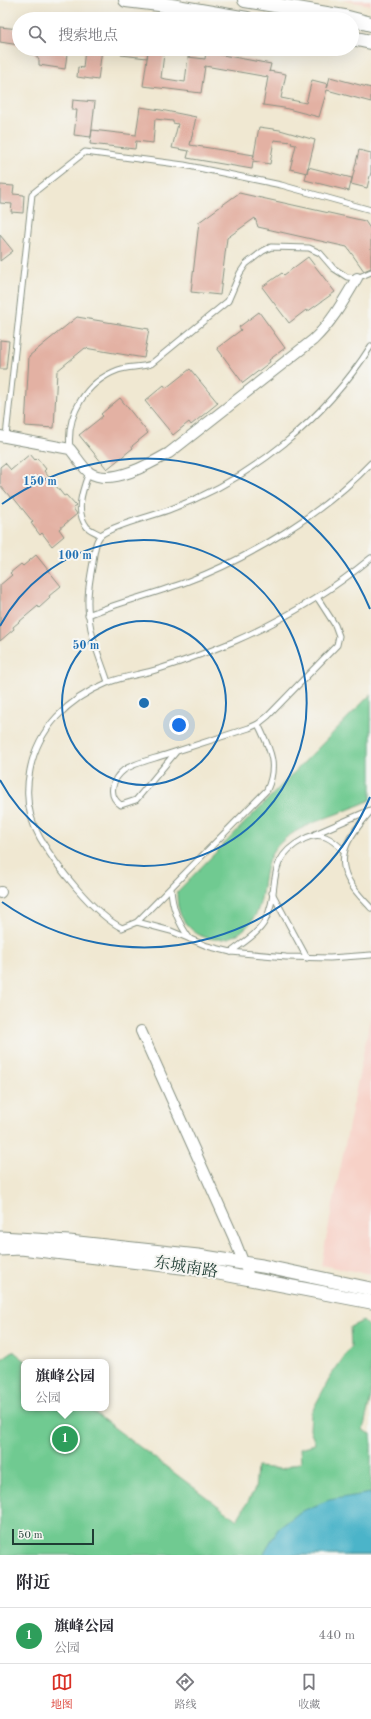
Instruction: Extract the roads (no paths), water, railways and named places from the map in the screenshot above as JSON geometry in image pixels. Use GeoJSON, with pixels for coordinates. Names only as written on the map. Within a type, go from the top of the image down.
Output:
{"type":"FeatureCollection","features":[{"type":"Feature","properties":{"kind":"main road"},"geometry":{"type":"LineString","coordinates":[[126,0],[206,12]]}},
{"type":"Feature","properties":{"kind":"main road"},"geometry":{"type":"LineString","coordinates":[[244,0],[315,12]]}},
{"type":"Feature","properties":{"kind":"main road"},"geometry":{"type":"LineString","coordinates":[[359,21],[371,24]]}},
{"type":"Feature","properties":{"kind":"main road"},"geometry":{"type":"LineString","coordinates":[[359,39],[371,42]]}},
{"type":"Feature","properties":{"kind":"street"},"geometry":{"type":"LineString","coordinates":[[3,436],[70,449],[89,472],[99,476],[127,474],[169,453],[313,340],[324,330],[357,278]]}},
{"type":"Feature","properties":{"kind":"street"},"geometry":{"type":"LineString","coordinates":[[141,1031],[245,1263],[250,1279]]}},
{"type":"Feature","properties":{"kind":"street","name":"东城南路"},"geometry":{"type":"LineString","coordinates":[[0,1238],[69,1242],[198,1256],[245,1263],[371,1289]]}},
{"type":"Feature","properties":{"kind":"street","name":"东城南路"},"geometry":{"type":"LineString","coordinates":[[0,1249],[21,1248],[198,1269],[371,1302]]}},
{"type":"Feature","properties":{"kind":"lane"},"geometry":{"type":"LineString","coordinates":[[3,436],[32,194],[85,152],[191,167],[281,185],[371,210]]}},
{"type":"Feature","properties":{"kind":"lane"},"geometry":{"type":"LineString","coordinates":[[70,449],[69,441],[76,409],[87,390],[117,370],[129,367],[140,368],[151,364],[228,301],[243,268],[263,251],[271,247],[281,246],[309,248],[320,253],[341,274],[357,278],[371,272]]}},
{"type":"Feature","properties":{"kind":"lane"},"geometry":{"type":"LineString","coordinates":[[108,682],[93,638],[88,615],[90,583],[96,544],[101,535],[116,527],[171,509],[212,491],[252,469],[310,422],[339,391],[371,346]]}},
{"type":"Feature","properties":{"kind":"lane"},"geometry":{"type":"LineString","coordinates":[[88,615],[116,603],[186,582],[254,549],[291,528],[324,504],[359,476],[371,463]]}},
{"type":"Feature","properties":{"kind":"lane"},"geometry":{"type":"LineString","coordinates":[[89,472],[81,494],[81,514],[87,527],[101,535]]}},
{"type":"Feature","properties":{"kind":"lane"},"geometry":{"type":"LineString","coordinates":[[258,724],[272,755],[273,770],[271,781],[267,790],[137,922],[122,928],[111,922],[69,880],[48,853],[35,830],[28,805],[28,780],[32,756],[43,733],[56,716],[71,703],[108,682],[152,671],[195,657],[223,646],[278,620],[317,597],[371,558]]}},
{"type":"Feature","properties":{"kind":"lane"},"geometry":{"type":"LineString","coordinates":[[176,752],[136,800],[121,805],[116,802],[112,796],[113,788],[117,779],[125,770],[176,752],[258,724],[268,716],[336,645],[339,636],[336,625],[317,597]]}},
{"type":"Feature","properties":{"kind":"lane"},"geometry":{"type":"LineString","coordinates":[[231,952],[254,934],[264,922],[269,912],[278,864],[286,851],[308,836],[371,811]]}},
{"type":"Feature","properties":{"kind":"lane"},"geometry":{"type":"LineString","coordinates":[[371,811],[350,837],[344,851],[343,864],[346,877],[351,885],[371,908]]}},
{"type":"Feature","properties":{"kind":"lane"},"geometry":{"type":"LineString","coordinates":[[308,836],[320,835],[329,837],[344,851]]}},
{"type":"Feature","properties":{"kind":"lane"},"geometry":{"type":"LineString","coordinates":[[171,889],[172,900],[178,921],[190,939]]}},
{"type":"Feature","properties":{"kind":"lane"},"geometry":{"type":"LineString","coordinates":[[272,893],[307,958]]}},
{"type":"Feature","properties":{"kind":"lane"},"geometry":{"type":"LineString","coordinates":[[137,922],[171,931],[207,946],[231,952],[286,958],[330,958],[371,955]]}},
{"type":"Feature","properties":{"kind":"water"},"geometry":{"type":"Polygon","coordinates":[[[371,1493],[371,1555],[264,1555],[278,1529],[300,1512],[329,1500],[371,1493]]]}},
{"type":"Feature","properties":{"kind":"place","name":"旗峰公园"},"geometry":{"type":"Point","coordinates":[65,1439]}}]}
